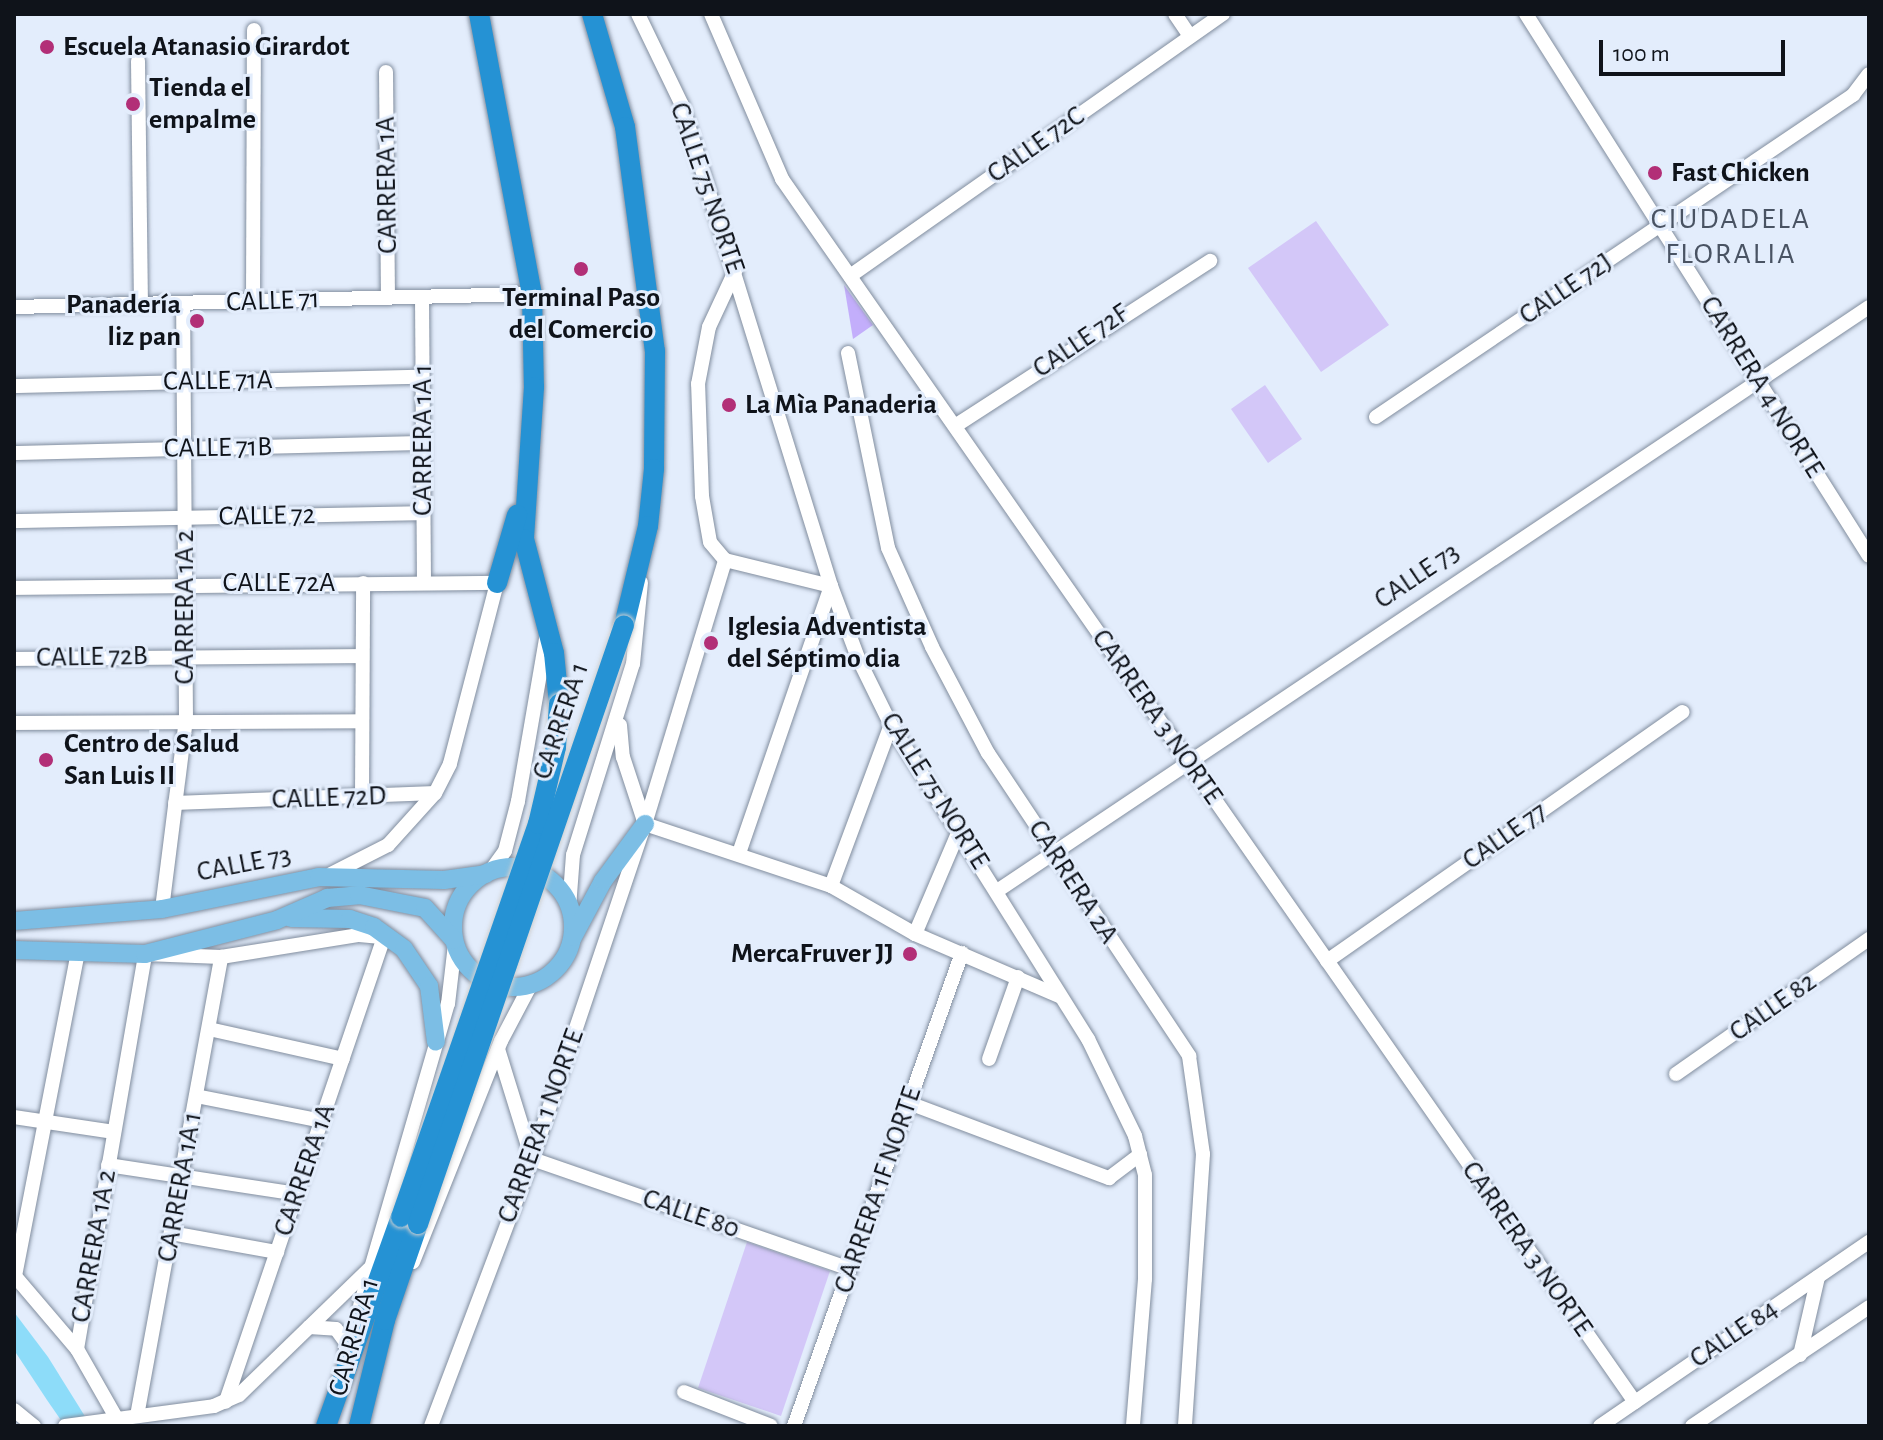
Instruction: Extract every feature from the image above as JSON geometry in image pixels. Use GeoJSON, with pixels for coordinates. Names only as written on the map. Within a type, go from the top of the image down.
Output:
{"type":"FeatureCollection","features":[{"type":"Feature","properties":{"kind":"highway","name":"CARRERA 1"},"geometry":{"type":"LineString","coordinates":[[359,1426],[409,1221],[538,824],[556,747],[559,704],[548,627],[524,539],[523,496],[534,387],[532,294],[479,14]]}},
{"type":"Feature","properties":{"kind":"highway","name":"CARRERA 1"},"geometry":{"type":"LineString","coordinates":[[326,1426],[346,1360],[409,1221],[624,625],[642,562],[654,469],[651,298],[625,127],[592,14]]}},
{"type":"Feature","properties":{"kind":"highway"},"geometry":{"type":"LineString","coordinates":[[497,583],[523,496]]}},
{"type":"Feature","properties":{"kind":"main road"},"geometry":{"type":"LineString","coordinates":[[570,943],[569,908],[559,890],[540,874],[515,868],[488,873],[458,904],[455,942],[465,964],[486,981],[508,987],[531,984],[556,969],[570,943],[603,881],[645,824]]}},
{"type":"Feature","properties":{"kind":"main road","name":"CALLE 73"},"geometry":{"type":"LineString","coordinates":[[14,921],[162,909],[319,877],[444,880],[488,873]]}},
{"type":"Feature","properties":{"kind":"main road","name":"CALLE 73"},"geometry":{"type":"LineString","coordinates":[[14,950],[77,956],[145,954],[277,920],[327,898],[373,896],[425,908],[455,942]]}},
{"type":"Feature","properties":{"kind":"main road"},"geometry":{"type":"LineString","coordinates":[[277,920],[337,917],[374,927],[404,949],[424,976],[435,1008],[436,1042]]}},
{"type":"Feature","properties":{"kind":"street","name":"CALLE 75 NORTE"},"geometry":{"type":"LineString","coordinates":[[638,14],[682,105],[736,269],[831,586],[891,725],[997,891],[1119,1098],[1140,1155],[1145,1175],[1145,1279],[1133,1426]]}},
{"type":"Feature","properties":{"kind":"street"},"geometry":{"type":"LineString","coordinates":[[1175,14],[1190,36]]}},
{"type":"Feature","properties":{"kind":"street","name":"CALLE 72C"},"geometry":{"type":"LineString","coordinates":[[850,276],[1223,14]]}},
{"type":"Feature","properties":{"kind":"street","name":"CARRERA 4 NORTE"},"geometry":{"type":"LineString","coordinates":[[1526,14],[1869,556]]}},
{"type":"Feature","properties":{"kind":"street","name":"CARRERA 3 NORTE"},"geometry":{"type":"LineString","coordinates":[[712,15],[782,179],[1635,1402]]}},
{"type":"Feature","properties":{"kind":"street"},"geometry":{"type":"LineString","coordinates":[[253,301],[254,30]]}},
{"type":"Feature","properties":{"kind":"street"},"geometry":{"type":"LineString","coordinates":[[138,61],[141,304]]}},
{"type":"Feature","properties":{"kind":"street","name":"CARRERA 1A"},"geometry":{"type":"LineString","coordinates":[[386,72],[388,298]]}},
{"type":"Feature","properties":{"kind":"street","name":"CALLE 72J"},"geometry":{"type":"LineString","coordinates":[[1376,417],[1853,95],[1869,74]]}},
{"type":"Feature","properties":{"kind":"street","name":"CALLE 72F"},"geometry":{"type":"LineString","coordinates":[[955,426],[1210,261]]}},
{"type":"Feature","properties":{"kind":"street"},"geometry":{"type":"LineString","coordinates":[[736,269],[709,327],[698,384],[702,496],[710,542],[725,560],[831,586],[739,853]]}},
{"type":"Feature","properties":{"kind":"street","name":"CALLE 71"},"geometry":{"type":"LineString","coordinates":[[14,307],[532,294]]}},
{"type":"Feature","properties":{"kind":"street","name":"CARRERA 1A 1"},"geometry":{"type":"LineString","coordinates":[[422,297],[424,583]]}},
{"type":"Feature","properties":{"kind":"street","name":"CARRERA 1A 2"},"geometry":{"type":"LineString","coordinates":[[162,909],[186,719],[183,303]]}},
{"type":"Feature","properties":{"kind":"street","name":"CALLE 73"},"geometry":{"type":"LineString","coordinates":[[997,891],[1869,307]]}},
{"type":"Feature","properties":{"kind":"street","name":"CARRERA 2A"},"geometry":{"type":"LineString","coordinates":[[848,353],[888,548],[958,699],[1054,852],[1189,1056],[1203,1154],[1185,1426]]}},
{"type":"Feature","properties":{"kind":"street","name":"CALLE 71A"},"geometry":{"type":"LineString","coordinates":[[14,386],[422,377]]}},
{"type":"Feature","properties":{"kind":"street","name":"CALLE 71B"},"geometry":{"type":"LineString","coordinates":[[14,453],[423,443]]}},
{"type":"Feature","properties":{"kind":"street","name":"CALLE 72"},"geometry":{"type":"LineString","coordinates":[[14,521],[423,513]]}},
{"type":"Feature","properties":{"kind":"street","name":"CARRERA 1 NORTE"},"geometry":{"type":"LineString","coordinates":[[431,1426],[532,1159],[645,824],[725,560]]}},
{"type":"Feature","properties":{"kind":"street"},"geometry":{"type":"LineString","coordinates":[[569,908],[573,855],[619,717],[638,635],[642,562]]}},
{"type":"Feature","properties":{"kind":"street","name":"CALLE 72A"},"geometry":{"type":"LineString","coordinates":[[14,588],[185,583],[497,583]]}},
{"type":"Feature","properties":{"kind":"street"},"geometry":{"type":"LineString","coordinates":[[362,798],[363,583]]}},
{"type":"Feature","properties":{"kind":"street"},"geometry":{"type":"LineString","coordinates":[[319,877],[351,867],[388,845],[435,793],[450,764],[497,583]]}},
{"type":"Feature","properties":{"kind":"street"},"geometry":{"type":"LineString","coordinates":[[488,873],[505,851],[518,801],[548,627]]}},
{"type":"Feature","properties":{"kind":"street","name":"CALLE 72B"},"geometry":{"type":"LineString","coordinates":[[14,659],[186,655],[362,656]]}},
{"type":"Feature","properties":{"kind":"street","name":"CALLE 77"},"geometry":{"type":"LineString","coordinates":[[1327,961],[1683,712]]}},
{"type":"Feature","properties":{"kind":"street"},"geometry":{"type":"LineString","coordinates":[[619,717],[623,757],[645,824],[831,886],[915,934],[1059,996]]}},
{"type":"Feature","properties":{"kind":"street"},"geometry":{"type":"LineString","coordinates":[[14,723],[186,719],[362,721]]}},
{"type":"Feature","properties":{"kind":"street"},"geometry":{"type":"LineString","coordinates":[[831,886],[891,725]]}},
{"type":"Feature","properties":{"kind":"street","name":"CALLE 72D"},"geometry":{"type":"LineString","coordinates":[[175,803],[435,793]]}},
{"type":"Feature","properties":{"kind":"street"},"geometry":{"type":"LineString","coordinates":[[915,934],[958,833]]}},
{"type":"Feature","properties":{"kind":"street"},"geometry":{"type":"LineString","coordinates":[[145,954],[221,957],[359,935],[384,937]]}},
{"type":"Feature","properties":{"kind":"street","name":"CARRERA 1A"},"geometry":{"type":"LineString","coordinates":[[226,1402],[384,937]]}},
{"type":"Feature","properties":{"kind":"street","name":"CALLE 82"},"geometry":{"type":"LineString","coordinates":[[1676,1074],[1869,939]]}},
{"type":"Feature","properties":{"kind":"street"},"geometry":{"type":"LineString","coordinates":[[346,1360],[451,991],[455,942]]}},
{"type":"Feature","properties":{"kind":"street","name":"CARRERA 1F NORTE"},"geometry":{"type":"LineString","coordinates":[[794,1426],[962,953]]}},
{"type":"Feature","properties":{"kind":"street","name":"CARRERA 1A 2"},"geometry":{"type":"LineString","coordinates":[[77,1349],[145,954]]}},
{"type":"Feature","properties":{"kind":"street"},"geometry":{"type":"LineString","coordinates":[[77,956],[14,1276],[77,1349],[117,1419]]}},
{"type":"Feature","properties":{"kind":"street","name":"CARRERA 1A 1"},"geometry":{"type":"LineString","coordinates":[[137,1416],[221,957]]}},
{"type":"Feature","properties":{"kind":"street"},"geometry":{"type":"LineString","coordinates":[[989,1059],[1018,977]]}},
{"type":"Feature","properties":{"kind":"street"},"geometry":{"type":"LineString","coordinates":[[385,1320],[441,1203],[498,1049],[531,984]]}},
{"type":"Feature","properties":{"kind":"street"},"geometry":{"type":"LineString","coordinates":[[209,1029],[343,1059]]}},
{"type":"Feature","properties":{"kind":"street"},"geometry":{"type":"LineString","coordinates":[[498,1049],[532,1159]]}},
{"type":"Feature","properties":{"kind":"street"},"geometry":{"type":"LineString","coordinates":[[196,1096],[322,1121]]}},
{"type":"Feature","properties":{"kind":"street"},"geometry":{"type":"LineString","coordinates":[[909,1103],[1109,1178],[1140,1155]]}},
{"type":"Feature","properties":{"kind":"street"},"geometry":{"type":"LineString","coordinates":[[14,1117],[114,1132]]}},
{"type":"Feature","properties":{"kind":"street","name":"CALLE 80"},"geometry":{"type":"LineString","coordinates":[[532,1159],[850,1269]]}},
{"type":"Feature","properties":{"kind":"street"},"geometry":{"type":"LineString","coordinates":[[108,1165],[297,1194]]}},
{"type":"Feature","properties":{"kind":"street"},"geometry":{"type":"LineString","coordinates":[[171,1233],[277,1252]]}},
{"type":"Feature","properties":{"kind":"street","name":"CALLE 84"},"geometry":{"type":"LineString","coordinates":[[1600,1426],[1869,1242]]}},
{"type":"Feature","properties":{"kind":"street"},"geometry":{"type":"LineString","coordinates":[[65,1426],[226,1402],[251,1387],[370,1267]]}},
{"type":"Feature","properties":{"kind":"street"},"geometry":{"type":"LineString","coordinates":[[1800,1355],[1818,1277]]}},
{"type":"Feature","properties":{"kind":"street","name":"CALLE 84"},"geometry":{"type":"LineString","coordinates":[[1692,1426],[1869,1307]]}},
{"type":"Feature","properties":{"kind":"street"},"geometry":{"type":"LineString","coordinates":[[308,1327],[336,1329],[346,1343],[346,1360]]}},
{"type":"Feature","properties":{"kind":"street"},"geometry":{"type":"LineString","coordinates":[[684,1392],[771,1426]]}},
{"type":"Feature","properties":{"kind":"street"},"geometry":{"type":"LineString","coordinates":[[14,1410],[34,1426]]}},
{"type":"Feature","properties":{"kind":"shaded area"},"geometry":{"type":"Polygon","coordinates":[[[1316,221],[1389,325],[1321,372],[1248,268],[1316,221]]]}},
{"type":"Feature","properties":{"kind":"shaded area"},"geometry":{"type":"Polygon","coordinates":[[[844,285],[873,325],[853,339],[844,285]]]}},
{"type":"Feature","properties":{"kind":"shaded area"},"geometry":{"type":"Polygon","coordinates":[[[1265,385],[1302,439],[1268,463],[1231,409],[1265,385]]]}},
{"type":"Feature","properties":{"kind":"shaded area"},"geometry":{"type":"Polygon","coordinates":[[[747,1242],[830,1271],[781,1416],[698,1388],[747,1242]]]}},
{"type":"Feature","properties":{"kind":"water"},"geometry":{"type":"Polygon","coordinates":[[[14,1312],[48,1357],[91,1426],[65,1426],[47,1400],[14,1350],[14,1312]]]}},
{"type":"Feature","properties":{"kind":"place","name":"Escuela Atanasio Girardot"},"geometry":{"type":"Point","coordinates":[47,47]}},
{"type":"Feature","properties":{"kind":"place","name":"Tienda el empalme"},"geometry":{"type":"Point","coordinates":[133,104]}},
{"type":"Feature","properties":{"kind":"place","name":"Fast Chicken"},"geometry":{"type":"Point","coordinates":[1655,173]}},
{"type":"Feature","properties":{"kind":"place","name":"Terminal Paso del Comercio"},"geometry":{"type":"Point","coordinates":[581,269]}},
{"type":"Feature","properties":{"kind":"place","name":"Panadería liz pan"},"geometry":{"type":"Point","coordinates":[197,321]}},
{"type":"Feature","properties":{"kind":"place","name":"La Mìa Panaderia"},"geometry":{"type":"Point","coordinates":[729,405]}},
{"type":"Feature","properties":{"kind":"place","name":"Iglesia Adventista del Séptimo dia"},"geometry":{"type":"Point","coordinates":[711,643]}},
{"type":"Feature","properties":{"kind":"place","name":"Centro de Salud San Luis II"},"geometry":{"type":"Point","coordinates":[46,760]}},
{"type":"Feature","properties":{"kind":"place","name":"MercaFruver JJ"},"geometry":{"type":"Point","coordinates":[910,954]}},
{"type":"Feature","properties":{"kind":"district","name":"CIUDADELA FLORALIA"},"geometry":{"type":"Point","coordinates":[1731,236]}}]}
